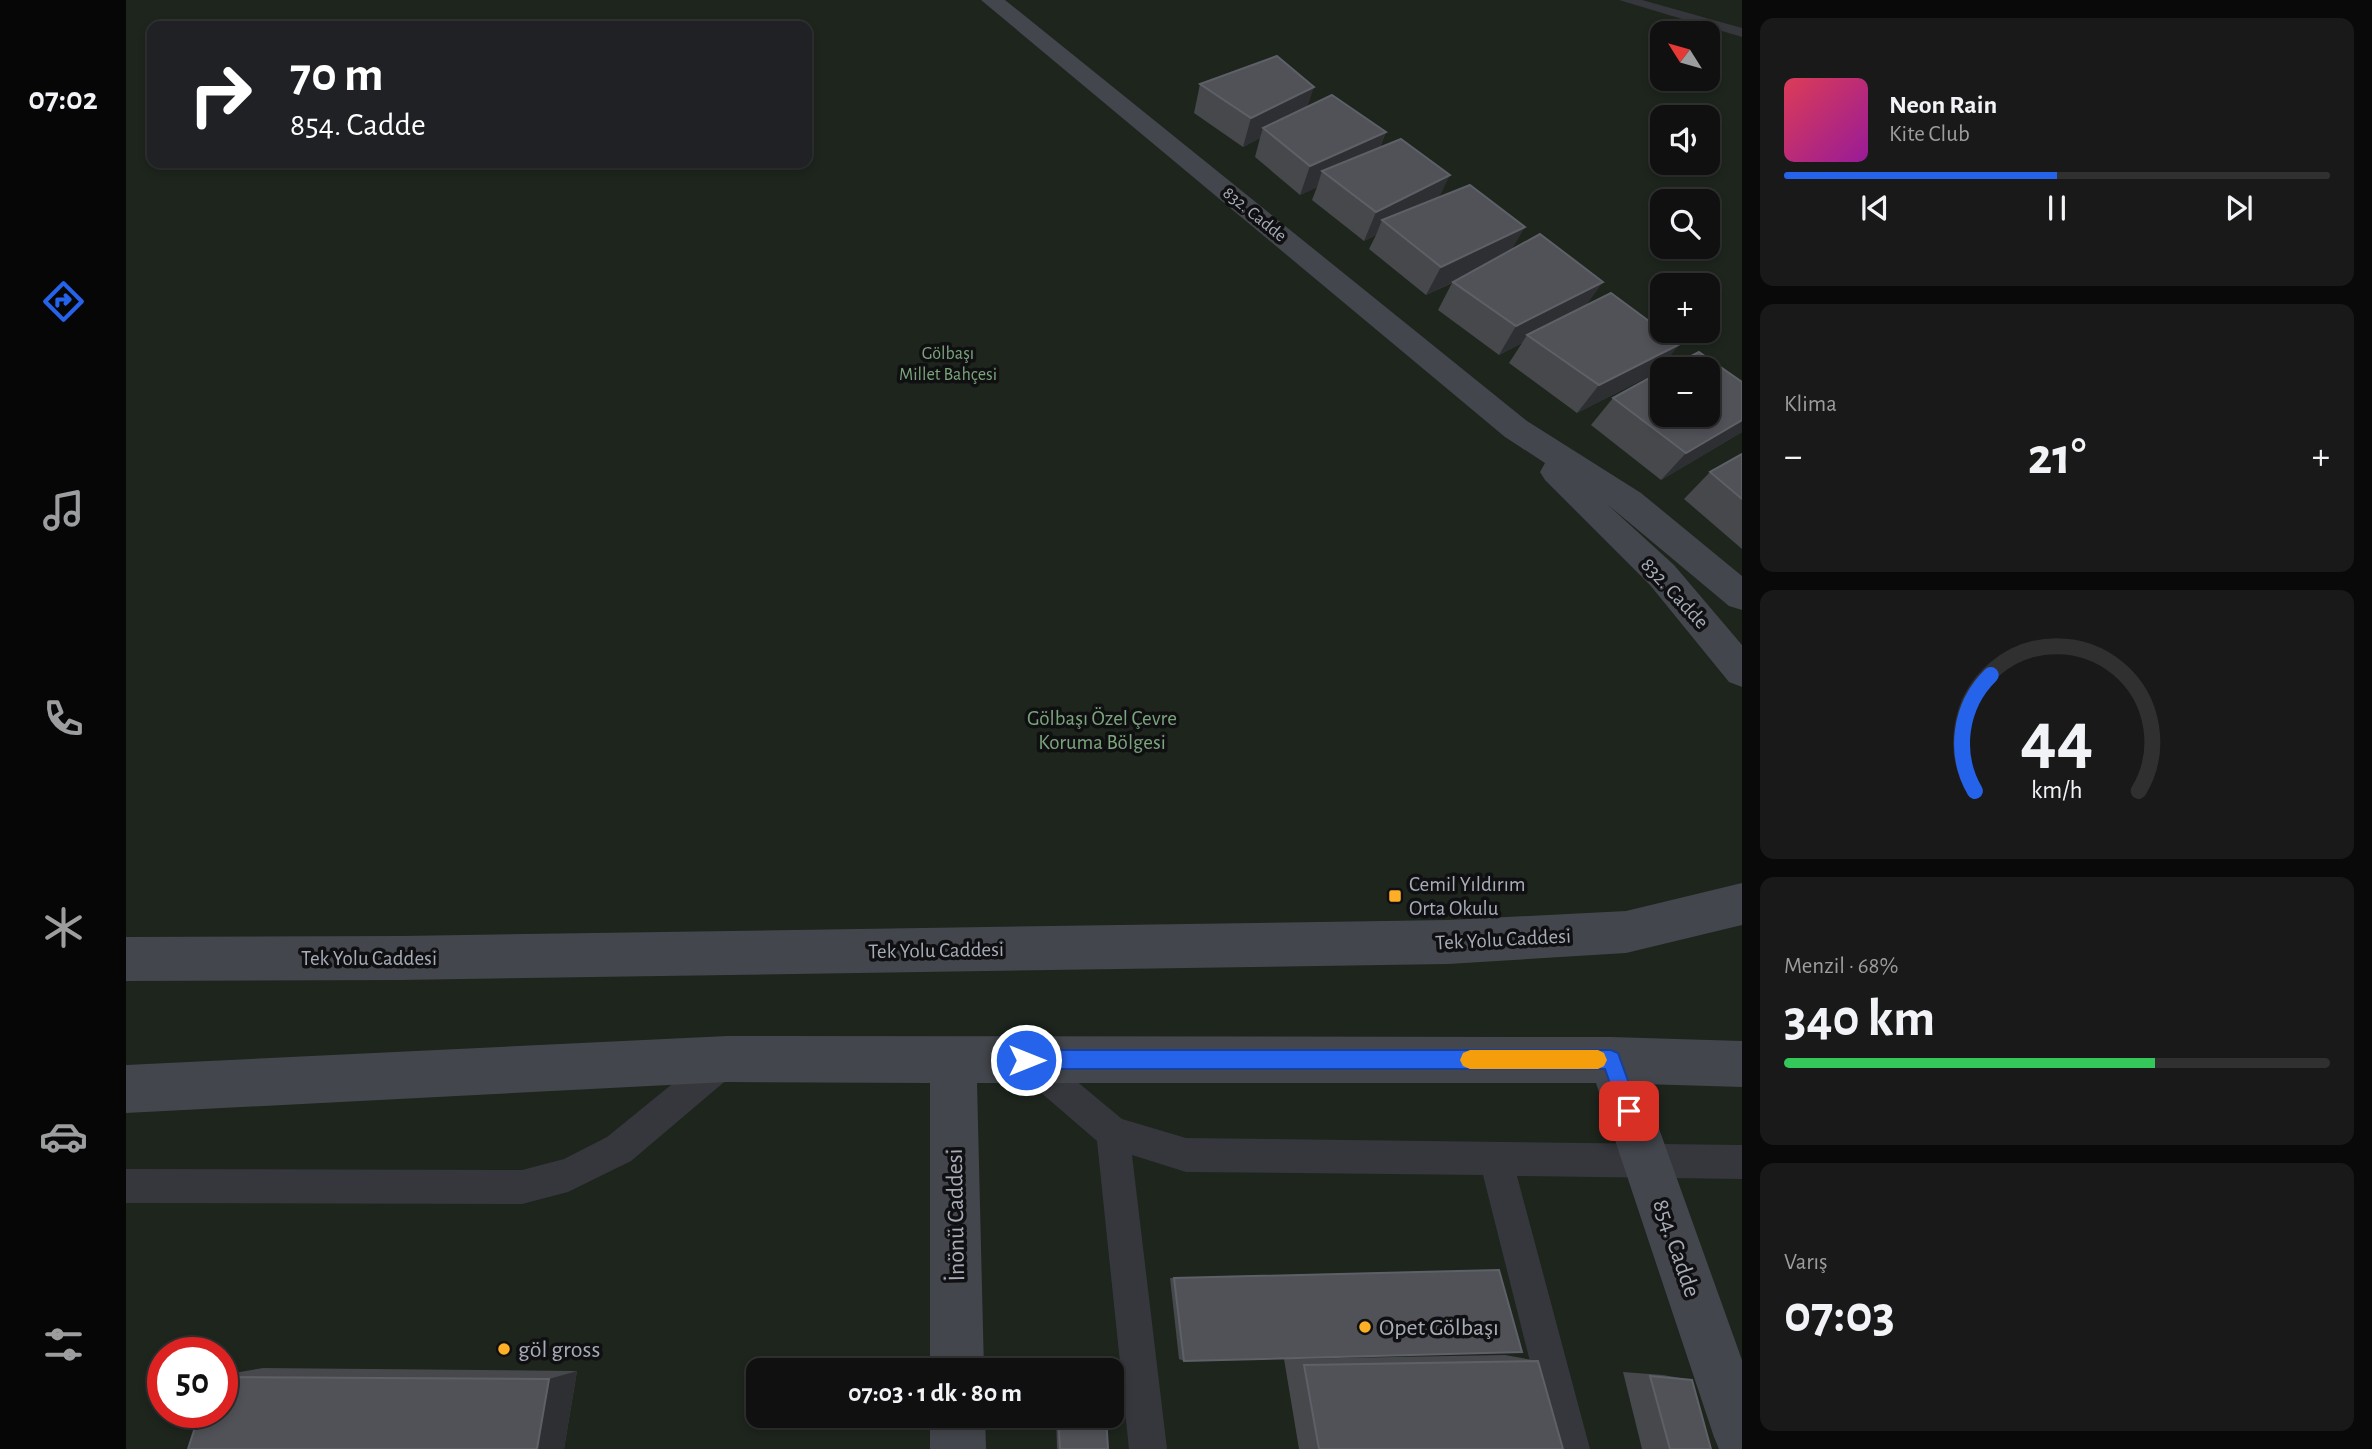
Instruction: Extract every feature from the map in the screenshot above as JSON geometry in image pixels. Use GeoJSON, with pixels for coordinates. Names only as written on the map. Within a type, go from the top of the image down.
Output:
{"type":"FeatureCollection","features":[{"type":"Feature","properties":{"kind":"main road","name":"832. Cadde"},"geometry":{"type":"LineString","coordinates":[[992,0],[1516,429],[1629,502],[1742,596]]}},
{"type":"Feature","properties":{"kind":"main road","name":"832. Cadde"},"geometry":{"type":"LineString","coordinates":[[1516,429],[1601,519],[1662,575],[1742,671]]}},
{"type":"Feature","properties":{"kind":"main road","name":"Tek Yolu Caddesi"},"geometry":{"type":"LineString","coordinates":[[126,959],[401,958],[1448,942],[1626,932],[1742,904]]}},
{"type":"Feature","properties":{"kind":"main road"},"geometry":{"type":"LineString","coordinates":[[126,1089],[727,1059],[1611,1060],[1742,1064]]}},
{"type":"Feature","properties":{"kind":"main road","name":"İnönü Caddesi"},"geometry":{"type":"LineString","coordinates":[[953,1059],[957,1358]]}},
{"type":"Feature","properties":{"kind":"main road","name":"854. Cadde"},"geometry":{"type":"LineString","coordinates":[[1611,1060],[1742,1437]]}},
{"type":"Feature","properties":{"kind":"main road"},"geometry":{"type":"LineString","coordinates":[[958,1428],[958,1449]]}},
{"type":"Feature","properties":{"kind":"lane"},"geometry":{"type":"LineString","coordinates":[[1626,0],[1742,33]]}},
{"type":"Feature","properties":{"kind":"lane"},"geometry":{"type":"LineString","coordinates":[[126,1186],[522,1187],[568,1175],[619,1149],[727,1059]]}},
{"type":"Feature","properties":{"kind":"lane"},"geometry":{"type":"LineString","coordinates":[[1026,1060],[1113,1133],[1186,1155],[1648,1163],[1742,1162]]}},
{"type":"Feature","properties":{"kind":"lane"},"geometry":{"type":"LineString","coordinates":[[1113,1133],[1148,1449]]}},
{"type":"Feature","properties":{"kind":"lane"},"geometry":{"type":"LineString","coordinates":[[1496,1160],[1572,1449]]}},
{"type":"Feature","properties":{"kind":"green space","name":"Gölbaşı Özel Çevre Koruma Bölgesi"},"geometry":{"type":"Polygon","coordinates":[[[126,0],[1742,0],[1742,1449],[126,1449],[126,0]]]}},
{"type":"Feature","properties":{"kind":"building"},"geometry":{"type":"Polygon","coordinates":[[[1277,56],[1314,87],[1251,118],[1200,84],[1277,56]]]}},
{"type":"Feature","properties":{"kind":"building"},"geometry":{"type":"Polygon","coordinates":[[[1332,95],[1386,132],[1310,166],[1263,128],[1332,95]]]}},
{"type":"Feature","properties":{"kind":"building"},"geometry":{"type":"Polygon","coordinates":[[[1401,139],[1450,175],[1376,212],[1322,171],[1401,139]]]}},
{"type":"Feature","properties":{"kind":"building"},"geometry":{"type":"Polygon","coordinates":[[[1470,185],[1525,227],[1441,267],[1382,220],[1470,185]]]}},
{"type":"Feature","properties":{"kind":"building"},"geometry":{"type":"Polygon","coordinates":[[[1540,234],[1603,282],[1516,326],[1453,282],[1540,234]]]}},
{"type":"Feature","properties":{"kind":"building"},"geometry":{"type":"Polygon","coordinates":[[[1611,293],[1650,322],[1650,343],[1680,344],[1599,385],[1527,335],[1611,293]]]}},
{"type":"Feature","properties":{"kind":"building"},"geometry":{"type":"Polygon","coordinates":[[[1699,352],[1706,357],[1689,357],[1699,352]]]}},
{"type":"Feature","properties":{"kind":"building"},"geometry":{"type":"Polygon","coordinates":[[[1720,367],[1742,382],[1742,420],[1686,453],[1651,427],[1720,427],[1720,367]]]}},
{"type":"Feature","properties":{"kind":"building"},"geometry":{"type":"Polygon","coordinates":[[[1650,378],[1650,426],[1613,398],[1650,378]]]}},
{"type":"Feature","properties":{"kind":"building"},"geometry":{"type":"Polygon","coordinates":[[[1742,454],[1742,499],[1710,472],[1742,454]]]}},
{"type":"Feature","properties":{"kind":"building"},"geometry":{"type":"Polygon","coordinates":[[[1499,1270],[1522,1352],[1184,1361],[1174,1278],[1499,1270]]]}},
{"type":"Feature","properties":{"kind":"building"},"geometry":{"type":"Polygon","coordinates":[[[1538,1361],[1563,1449],[1319,1449],[1304,1365],[1538,1361]]]}},
{"type":"Feature","properties":{"kind":"building"},"geometry":{"type":"Polygon","coordinates":[[[1650,1376],[1692,1380],[1711,1449],[1670,1449],[1650,1376]]]}},
{"type":"Feature","properties":{"kind":"building"},"geometry":{"type":"Polygon","coordinates":[[[238,1377],[549,1379],[537,1449],[188,1449],[195,1428],[238,1428],[238,1377]]]}},
{"type":"Feature","properties":{"kind":"building"},"geometry":{"type":"Polygon","coordinates":[[[1059,1428],[1107,1428],[1108,1449],[1060,1449],[1059,1428]]]}},
{"type":"Feature","properties":{"kind":"slow traffic"},"geometry":{"type":"LineString","coordinates":[[1470,1060],[1598,1060]]}},
{"type":"Feature","properties":{"kind":"place","name":"Cemil Yıldırım Orta Okulu"},"geometry":{"type":"Point","coordinates":[1395,896]}},
{"type":"Feature","properties":{"kind":"place","name":"Opet Gölbaşı"},"geometry":{"type":"Point","coordinates":[1365,1327]}},
{"type":"Feature","properties":{"kind":"place","name":"göl gross"},"geometry":{"type":"Point","coordinates":[504,1349]}},
{"type":"Feature","properties":{"kind":"route"},"geometry":{"type":"LineString","coordinates":[[1026,1060],[1611,1060],[1629,1111]]}},
{"type":"Feature","properties":{"kind":"park label","name":"Gölbaşı Millet Bahçesi"},"geometry":{"type":"Point","coordinates":[948,363]}}]}
